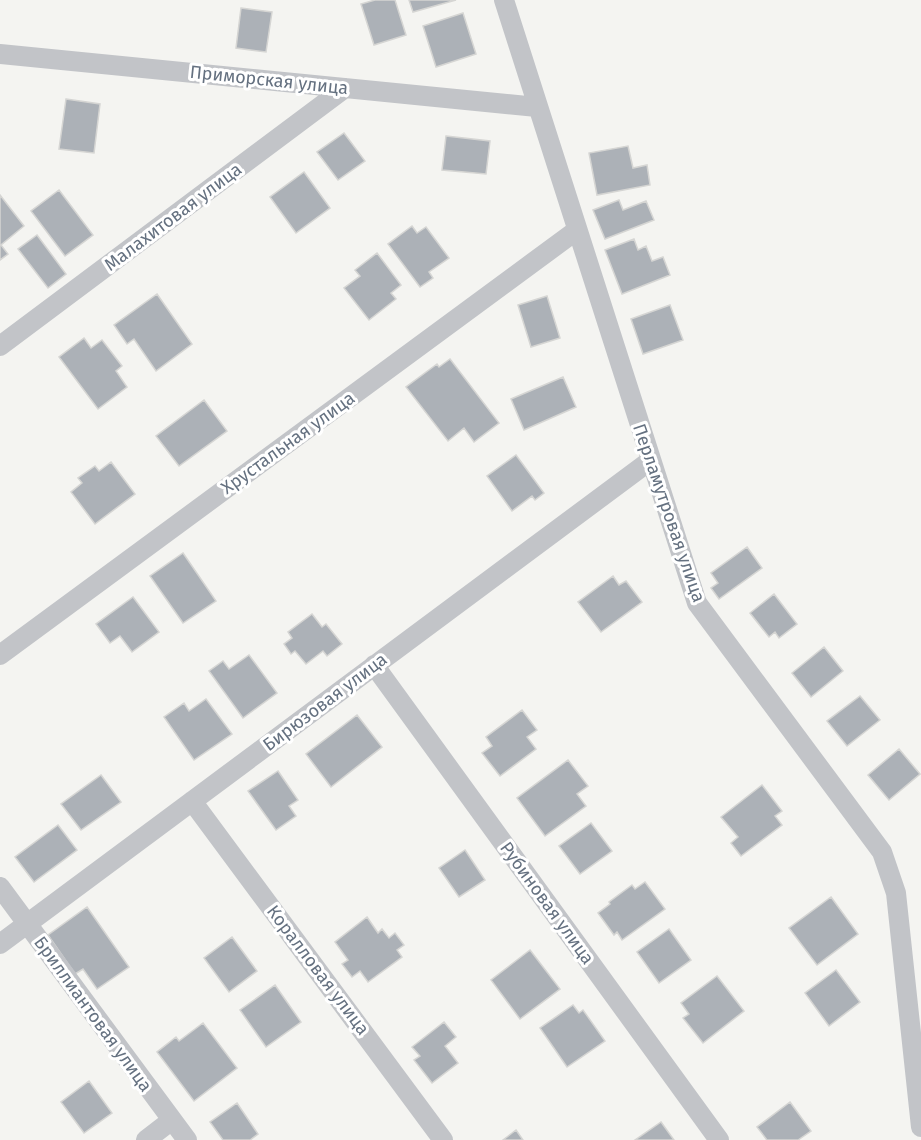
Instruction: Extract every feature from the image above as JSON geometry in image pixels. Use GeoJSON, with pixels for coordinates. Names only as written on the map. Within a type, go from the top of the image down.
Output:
{"type":"FeatureCollection","features":[{"type":"Feature","properties":{"kind":"street","name":"Перламутровая улица"},"geometry":{"type":"LineString","coordinates":[[504,0],[697,603],[882,852],[896,893],[921,1127]]}},
{"type":"Feature","properties":{"kind":"street","name":"Приморская улица"},"geometry":{"type":"LineString","coordinates":[[0,54],[537,107]]}},
{"type":"Feature","properties":{"kind":"street","name":"Малахитовая улица"},"geometry":{"type":"LineString","coordinates":[[0,346],[345,88]]}},
{"type":"Feature","properties":{"kind":"street","name":"Хрустальная улица"},"geometry":{"type":"LineString","coordinates":[[0,655],[577,230]]}},
{"type":"Feature","properties":{"kind":"street","name":"Бирюзовая улица"},"geometry":{"type":"LineString","coordinates":[[0,944],[651,460]]}},
{"type":"Feature","properties":{"kind":"street","name":"Рубиновая улица"},"geometry":{"type":"LineString","coordinates":[[375,665],[719,1140]]}},
{"type":"Feature","properties":{"kind":"street","name":"Коралловая улица"},"geometry":{"type":"LineString","coordinates":[[192,801],[443,1140]]}},
{"type":"Feature","properties":{"kind":"street","name":"Бриллиантовая улица"},"geometry":{"type":"LineString","coordinates":[[0,887],[187,1140]]}},
{"type":"Feature","properties":{"kind":"street"},"geometry":{"type":"LineString","coordinates":[[146,1140],[172,1120]]}},
{"type":"Feature","properties":{"kind":"building"},"geometry":{"type":"Polygon","coordinates":[[[375,0],[395,0],[406,35],[374,45],[361,4],[375,0]]]}},
{"type":"Feature","properties":{"kind":"building"},"geometry":{"type":"Polygon","coordinates":[[[409,0],[456,0],[413,12],[409,0]]]}},
{"type":"Feature","properties":{"kind":"building"},"geometry":{"type":"Polygon","coordinates":[[[241,8],[272,12],[266,52],[236,48],[241,8]]]}},
{"type":"Feature","properties":{"kind":"building"},"geometry":{"type":"Polygon","coordinates":[[[463,13],[476,54],[436,67],[423,26],[463,13]]]}},
{"type":"Feature","properties":{"kind":"building"},"geometry":{"type":"Polygon","coordinates":[[[66,99],[100,104],[94,153],[59,149],[66,99]]]}},
{"type":"Feature","properties":{"kind":"building"},"geometry":{"type":"Polygon","coordinates":[[[344,133],[365,161],[338,180],[317,152],[344,133]]]}},
{"type":"Feature","properties":{"kind":"building"},"geometry":{"type":"Polygon","coordinates":[[[446,136],[490,141],[486,174],[442,170],[446,136]]]}},
{"type":"Feature","properties":{"kind":"building"},"geometry":{"type":"Polygon","coordinates":[[[628,146],[633,168],[647,165],[650,185],[597,195],[589,153],[628,146]]]}},
{"type":"Feature","properties":{"kind":"building"},"geometry":{"type":"Polygon","coordinates":[[[304,172],[330,208],[296,233],[270,197],[304,172]]]}},
{"type":"Feature","properties":{"kind":"building"},"geometry":{"type":"Polygon","coordinates":[[[59,190],[93,235],[65,256],[31,211],[59,190]]]}},
{"type":"Feature","properties":{"kind":"building"},"geometry":{"type":"Polygon","coordinates":[[[0,195],[24,226],[1,245],[8,254],[0,260],[0,195]]]}},
{"type":"Feature","properties":{"kind":"building"},"geometry":{"type":"Polygon","coordinates":[[[619,200],[623,210],[646,201],[654,220],[605,239],[593,210],[619,200]]]}},
{"type":"Feature","properties":{"kind":"building"},"geometry":{"type":"Polygon","coordinates":[[[412,226],[417,233],[426,227],[449,258],[429,272],[433,278],[420,287],[388,244],[412,226]]]}},
{"type":"Feature","properties":{"kind":"building"},"geometry":{"type":"Polygon","coordinates":[[[37,235],[66,274],[48,288],[18,249],[37,235]]]}},
{"type":"Feature","properties":{"kind":"building"},"geometry":{"type":"Polygon","coordinates":[[[634,239],[638,250],[646,246],[652,261],[663,257],[670,275],[622,294],[605,250],[634,239]]]}},
{"type":"Feature","properties":{"kind":"building"},"geometry":{"type":"Polygon","coordinates":[[[377,253],[401,285],[391,293],[396,299],[369,320],[344,288],[360,276],[355,270],[377,253]]]}},
{"type":"Feature","properties":{"kind":"building"},"geometry":{"type":"Polygon","coordinates":[[[157,294],[192,344],[156,371],[134,339],[127,344],[114,325],[157,294]]]}},
{"type":"Feature","properties":{"kind":"building"},"geometry":{"type":"Polygon","coordinates":[[[547,296],[560,338],[531,347],[518,305],[547,296]]]}},
{"type":"Feature","properties":{"kind":"building"},"geometry":{"type":"Polygon","coordinates":[[[670,305],[683,340],[643,354],[631,319],[670,305]]]}},
{"type":"Feature","properties":{"kind":"building"},"geometry":{"type":"Polygon","coordinates":[[[84,338],[91,348],[102,340],[122,366],[116,371],[127,387],[98,409],[59,357],[84,338]]]}},
{"type":"Feature","properties":{"kind":"building"},"geometry":{"type":"Polygon","coordinates":[[[450,359],[499,423],[474,442],[464,428],[448,441],[406,387],[437,364],[439,367],[450,359]]]}},
{"type":"Feature","properties":{"kind":"building"},"geometry":{"type":"Polygon","coordinates":[[[563,377],[576,407],[524,430],[511,399],[563,377]]]}},
{"type":"Feature","properties":{"kind":"building"},"geometry":{"type":"Polygon","coordinates":[[[204,400],[227,431],[179,466],[156,436],[204,400]]]}},
{"type":"Feature","properties":{"kind":"building"},"geometry":{"type":"Polygon","coordinates":[[[516,455],[544,493],[535,500],[532,496],[512,511],[487,476],[516,455]]]}},
{"type":"Feature","properties":{"kind":"building"},"geometry":{"type":"Polygon","coordinates":[[[111,462],[135,494],[95,524],[71,492],[82,483],[78,478],[95,466],[99,471],[111,462]]]}},
{"type":"Feature","properties":{"kind":"building"},"geometry":{"type":"Polygon","coordinates":[[[747,547],[762,568],[719,599],[711,588],[718,583],[711,573],[747,547]]]}},
{"type":"Feature","properties":{"kind":"building"},"geometry":{"type":"Polygon","coordinates":[[[183,553],[216,601],[183,623],[150,576],[183,553]]]}},
{"type":"Feature","properties":{"kind":"building"},"geometry":{"type":"Polygon","coordinates":[[[613,576],[619,585],[626,581],[642,602],[601,632],[578,602],[613,576]]]}},
{"type":"Feature","properties":{"kind":"building"},"geometry":{"type":"Polygon","coordinates":[[[774,594],[797,624],[779,638],[775,632],[769,637],[750,613],[774,594]]]}},
{"type":"Feature","properties":{"kind":"building"},"geometry":{"type":"Polygon","coordinates":[[[133,597],[159,632],[132,652],[120,636],[110,643],[96,624],[133,597]]]}},
{"type":"Feature","properties":{"kind":"building"},"geometry":{"type":"Polygon","coordinates":[[[312,614],[322,627],[326,624],[342,644],[327,656],[323,651],[306,664],[295,651],[291,654],[284,644],[292,638],[288,632],[312,614]]]}},
{"type":"Feature","properties":{"kind":"building"},"geometry":{"type":"Polygon","coordinates":[[[824,647],[843,671],[811,697],[792,673],[824,647]]]}},
{"type":"Feature","properties":{"kind":"building"},"geometry":{"type":"Polygon","coordinates":[[[249,655],[277,693],[243,718],[209,671],[223,661],[229,669],[249,655]]]}},
{"type":"Feature","properties":{"kind":"building"},"geometry":{"type":"Polygon","coordinates":[[[860,696],[880,720],[847,746],[827,721],[860,696]]]}},
{"type":"Feature","properties":{"kind":"building"},"geometry":{"type":"Polygon","coordinates":[[[206,699],[232,734],[194,760],[164,717],[184,703],[189,711],[206,699]]]}},
{"type":"Feature","properties":{"kind":"building"},"geometry":{"type":"Polygon","coordinates":[[[522,710],[537,730],[527,737],[536,749],[500,776],[482,753],[492,746],[486,737],[522,710]]]}},
{"type":"Feature","properties":{"kind":"building"},"geometry":{"type":"Polygon","coordinates":[[[357,715],[382,747],[331,787],[306,754],[357,715]]]}},
{"type":"Feature","properties":{"kind":"building"},"geometry":{"type":"Polygon","coordinates":[[[899,749],[920,774],[889,800],[868,775],[899,749]]]}},
{"type":"Feature","properties":{"kind":"building"},"geometry":{"type":"Polygon","coordinates":[[[568,760],[588,786],[577,794],[586,806],[545,836],[517,798],[568,760]]]}},
{"type":"Feature","properties":{"kind":"building"},"geometry":{"type":"Polygon","coordinates":[[[278,771],[298,800],[289,806],[296,816],[276,830],[248,791],[278,771]]]}},
{"type":"Feature","properties":{"kind":"building"},"geometry":{"type":"Polygon","coordinates":[[[101,775],[121,802],[81,830],[61,804],[101,775]]]}},
{"type":"Feature","properties":{"kind":"building"},"geometry":{"type":"Polygon","coordinates":[[[762,785],[782,811],[775,816],[782,825],[741,856],[731,843],[738,837],[721,817],[762,785]]]}},
{"type":"Feature","properties":{"kind":"building"},"geometry":{"type":"Polygon","coordinates":[[[591,823],[612,851],[580,874],[559,846],[591,823]]]}},
{"type":"Feature","properties":{"kind":"building"},"geometry":{"type":"Polygon","coordinates":[[[58,825],[77,850],[34,882],[15,857],[58,825]]]}},
{"type":"Feature","properties":{"kind":"building"},"geometry":{"type":"Polygon","coordinates":[[[465,850],[485,880],[459,897],[439,868],[465,850]]]}},
{"type":"Feature","properties":{"kind":"building"},"geometry":{"type":"Polygon","coordinates":[[[645,882],[665,909],[622,940],[617,932],[614,935],[598,913],[632,885],[635,889],[645,882]]]}},
{"type":"Feature","properties":{"kind":"building"},"geometry":{"type":"Polygon","coordinates":[[[831,897],[858,934],[817,965],[789,928],[831,897]]]}},
{"type":"Feature","properties":{"kind":"building"},"geometry":{"type":"Polygon","coordinates":[[[87,907],[129,967],[97,989],[83,969],[75,974],[48,935],[87,907]]]}},
{"type":"Feature","properties":{"kind":"building"},"geometry":{"type":"Polygon","coordinates":[[[367,917],[378,933],[382,929],[389,938],[395,933],[404,945],[397,950],[402,957],[368,982],[360,971],[352,977],[342,964],[348,960],[335,942],[367,917]]]}},
{"type":"Feature","properties":{"kind":"building"},"geometry":{"type":"Polygon","coordinates":[[[669,929],[691,960],[659,983],[637,952],[669,929]]]}},
{"type":"Feature","properties":{"kind":"building"},"geometry":{"type":"Polygon","coordinates":[[[232,937],[257,971],[229,992],[204,958],[232,937]]]}},
{"type":"Feature","properties":{"kind":"building"},"geometry":{"type":"Polygon","coordinates":[[[530,950],[560,989],[520,1019],[491,980],[530,950]]]}},
{"type":"Feature","properties":{"kind":"building"},"geometry":{"type":"Polygon","coordinates":[[[836,970],[860,1002],[829,1026],[805,993],[836,970]]]}},
{"type":"Feature","properties":{"kind":"building"},"geometry":{"type":"Polygon","coordinates":[[[717,976],[744,1011],[703,1043],[683,1018],[689,1014],[681,1003],[717,976]]]}},
{"type":"Feature","properties":{"kind":"building"},"geometry":{"type":"Polygon","coordinates":[[[275,985],[301,1022],[266,1047],[240,1010],[275,985]]]}},
{"type":"Feature","properties":{"kind":"building"},"geometry":{"type":"Polygon","coordinates":[[[573,1005],[579,1013],[583,1010],[605,1041],[567,1067],[540,1028],[573,1005]]]}},
{"type":"Feature","properties":{"kind":"building"},"geometry":{"type":"Polygon","coordinates":[[[444,1022],[456,1037],[445,1046],[458,1063],[432,1083],[414,1060],[420,1056],[412,1047],[444,1022]]]}},
{"type":"Feature","properties":{"kind":"building"},"geometry":{"type":"Polygon","coordinates":[[[203,1023],[237,1068],[194,1101],[157,1052],[176,1037],[179,1041],[203,1023]]]}},
{"type":"Feature","properties":{"kind":"building"},"geometry":{"type":"Polygon","coordinates":[[[89,1081],[112,1113],[84,1133],[61,1102],[89,1081]]]}},
{"type":"Feature","properties":{"kind":"building"},"geometry":{"type":"Polygon","coordinates":[[[790,1102],[811,1131],[798,1140],[767,1140],[757,1127],[790,1102]]]}},
{"type":"Feature","properties":{"kind":"building"},"geometry":{"type":"Polygon","coordinates":[[[237,1103],[258,1134],[250,1140],[223,1140],[210,1122],[237,1103]]]}},
{"type":"Feature","properties":{"kind":"building"},"geometry":{"type":"Polygon","coordinates":[[[661,1122],[674,1140],[635,1140],[661,1122]]]}},
{"type":"Feature","properties":{"kind":"building"},"geometry":{"type":"Polygon","coordinates":[[[516,1130],[523,1140],[503,1140],[516,1130]]]}}]}
